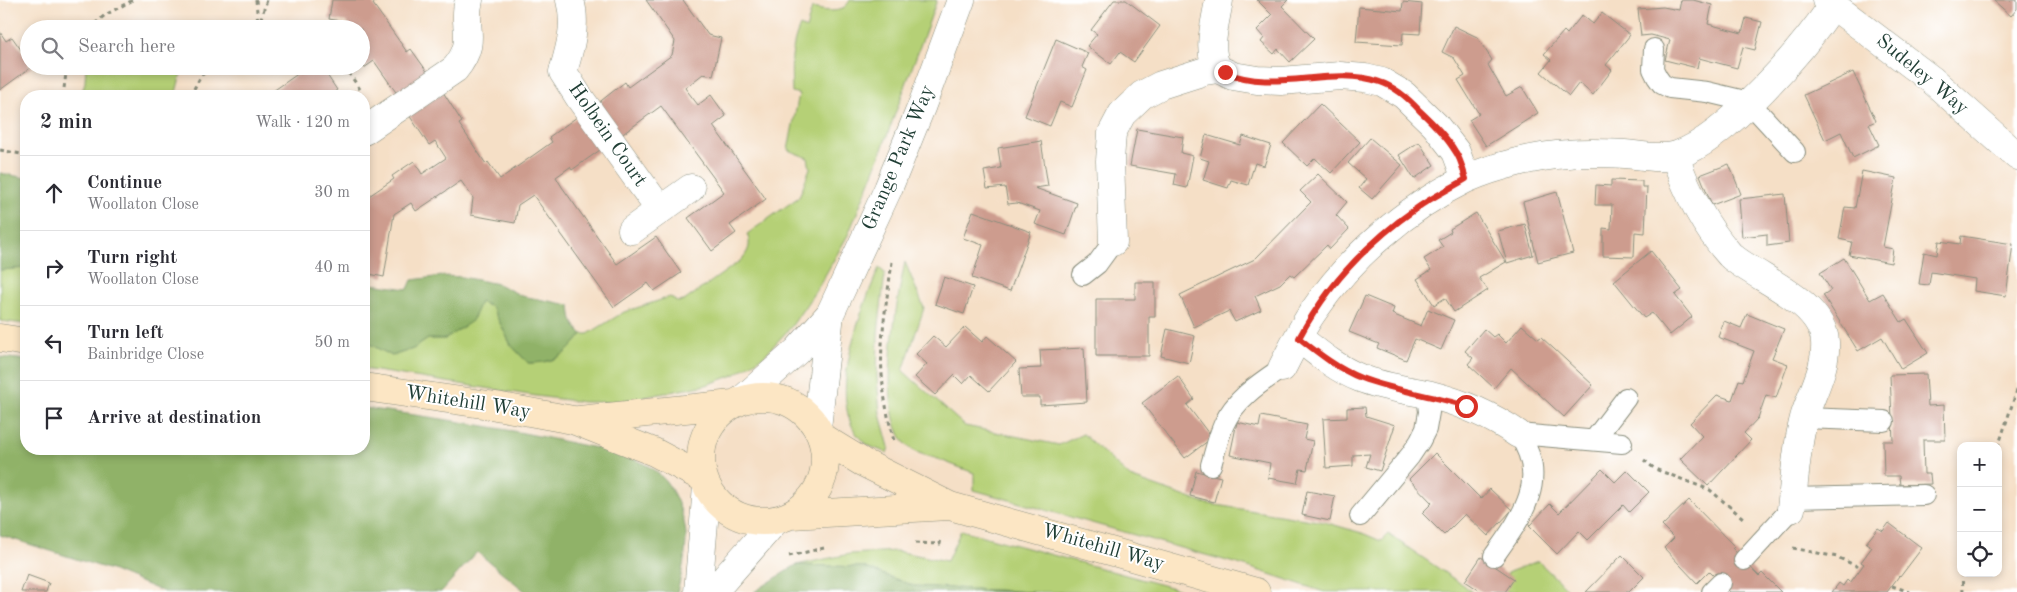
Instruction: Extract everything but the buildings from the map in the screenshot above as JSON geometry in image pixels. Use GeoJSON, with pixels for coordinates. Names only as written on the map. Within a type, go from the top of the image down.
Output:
{"type":"FeatureCollection","features":[{"type":"Feature","properties":{"kind":"main road"},"geometry":{"type":"LineString","coordinates":[[0,338],[20,341]]}},
{"type":"Feature","properties":{"kind":"main road","name":"Whitehill Way"},"geometry":{"type":"LineString","coordinates":[[370,388],[496,406],[572,420],[654,452],[705,482]]}},
{"type":"Feature","properties":{"kind":"main road"},"geometry":{"type":"LineString","coordinates":[[761,397],[789,402],[805,413],[819,433],[824,446],[825,465],[819,486],[808,503],[783,518],[755,521],[736,516],[720,505],[705,482],[700,459],[703,440],[712,423],[738,402],[761,397]]}},
{"type":"Feature","properties":{"kind":"main road","name":"Whitehill Way"},"geometry":{"type":"LineString","coordinates":[[572,420],[738,402]]}},
{"type":"Feature","properties":{"kind":"main road","name":"Whitehill Way"},"geometry":{"type":"LineString","coordinates":[[819,433],[862,462],[950,506],[1256,592]]}},
{"type":"Feature","properties":{"kind":"main road","name":"Whitehill Way"},"geometry":{"type":"LineString","coordinates":[[783,518],[950,506]]}},
{"type":"Feature","properties":{"kind":"street"},"geometry":{"type":"LineString","coordinates":[[370,127],[455,68],[461,61],[469,40],[469,0]]}},
{"type":"Feature","properties":{"kind":"street","name":"Holbein Court"},"geometry":{"type":"LineString","coordinates":[[570,0],[573,10],[574,27],[563,72],[660,210]]}},
{"type":"Feature","properties":{"kind":"street","name":"Grange Park Way"},"geometry":{"type":"LineString","coordinates":[[738,402],[790,357],[830,314],[888,189],[961,0]]}},
{"type":"Feature","properties":{"kind":"street"},"geometry":{"type":"LineString","coordinates":[[1219,0],[1213,53],[1214,62],[1218,69],[1233,76],[1257,80],[1281,81],[1340,76],[1365,78],[1382,82],[1404,95],[1435,125],[1456,152],[1466,179]]}},
{"type":"Feature","properties":{"kind":"street"},"geometry":{"type":"LineString","coordinates":[[1282,368],[1313,312],[1362,253],[1385,232],[1418,208],[1466,179],[1524,160],[1569,153],[1675,156],[1695,148],[1719,131],[1788,61],[1829,2]]}},
{"type":"Feature","properties":{"kind":"street","name":"Sudeley Way"},"geometry":{"type":"LineString","coordinates":[[1829,2],[1932,80],[2016,154]]}},
{"type":"Feature","properties":{"kind":"street"},"geometry":{"type":"LineString","coordinates":[[1113,242],[1110,161],[1112,133],[1122,114],[1142,96],[1161,85],[1183,77],[1218,69]]}},
{"type":"Feature","properties":{"kind":"street"},"geometry":{"type":"LineString","coordinates":[[1675,156],[1686,189],[1709,229],[1731,257],[1808,308],[1821,325],[1825,341],[1824,360],[1804,418],[1798,448],[1792,503]]}},
{"type":"Feature","properties":{"kind":"street"},"geometry":{"type":"LineString","coordinates":[[632,230],[691,188]]}},
{"type":"Feature","properties":{"kind":"street","name":"Grange Park Way"},"geometry":{"type":"LineString","coordinates":[[819,433],[830,314]]}},
{"type":"Feature","properties":{"kind":"street"},"geometry":{"type":"LineString","coordinates":[[1299,338],[1329,361],[1359,377],[1390,387],[1466,406],[1497,420],[1518,434]]}},
{"type":"Feature","properties":{"kind":"street"},"geometry":{"type":"LineString","coordinates":[[698,592],[705,482]]}},
{"type":"Feature","properties":{"kind":"street"},"geometry":{"type":"LineString","coordinates":[[713,592],[783,518]]}},
{"type":"Feature","properties":{"kind":"lane"},"geometry":{"type":"LineString","coordinates":[[1654,48],[1654,69],[1657,78],[1662,84],[1670,88],[1707,92],[1749,102],[1795,152]]}},
{"type":"Feature","properties":{"kind":"lane"},"geometry":{"type":"LineString","coordinates":[[1083,275],[1097,264],[1113,242]]}},
{"type":"Feature","properties":{"kind":"lane"},"geometry":{"type":"LineString","coordinates":[[1211,465],[1224,424],[1235,406],[1248,393],[1282,368]]}},
{"type":"Feature","properties":{"kind":"lane"},"geometry":{"type":"LineString","coordinates":[[1360,516],[1410,456],[1420,441],[1426,429],[1429,412],[1427,395]]}},
{"type":"Feature","properties":{"kind":"lane"},"geometry":{"type":"LineString","coordinates":[[1594,440],[1626,398]]}},
{"type":"Feature","properties":{"kind":"lane"},"geometry":{"type":"LineString","coordinates":[[1804,418],[1884,421]]}},
{"type":"Feature","properties":{"kind":"lane"},"geometry":{"type":"LineString","coordinates":[[1518,434],[1622,443]]}},
{"type":"Feature","properties":{"kind":"lane"},"geometry":{"type":"LineString","coordinates":[[1494,556],[1519,518],[1532,484],[1534,470],[1531,458],[1518,434]]}},
{"type":"Feature","properties":{"kind":"lane"},"geometry":{"type":"LineString","coordinates":[[1744,560],[1792,503],[1924,495]]}},
{"type":"Feature","properties":{"kind":"path"},"geometry":{"type":"LineString","coordinates":[[99,20],[133,0]]}},
{"type":"Feature","properties":{"kind":"path"},"geometry":{"type":"LineString","coordinates":[[256,0],[257,20]]}},
{"type":"Feature","properties":{"kind":"path"},"geometry":{"type":"LineString","coordinates":[[260,20],[267,0]]}},
{"type":"Feature","properties":{"kind":"path"},"geometry":{"type":"LineString","coordinates":[[64,90],[66,75]]}},
{"type":"Feature","properties":{"kind":"path"},"geometry":{"type":"LineString","coordinates":[[193,90],[202,75]]}},
{"type":"Feature","properties":{"kind":"path"},"geometry":{"type":"LineString","coordinates":[[0,150],[20,154]]}},
{"type":"Feature","properties":{"kind":"path"},"geometry":{"type":"LineString","coordinates":[[2000,442],[2017,390]]}},
{"type":"Feature","properties":{"kind":"path"},"geometry":{"type":"LineString","coordinates":[[1622,443],[1654,469],[1710,490],[1766,536],[1784,547],[1837,557],[1861,568]]}},
{"type":"Feature","properties":{"kind":"path"},"geometry":{"type":"LineString","coordinates":[[1962,577],[1963,592]]}},
{"type":"Feature","properties":{"kind":"path"},"geometry":{"type":"LineString","coordinates":[[1892,586],[1910,592]]}},
{"type":"Feature","properties":{"kind":"green space"},"geometry":{"type":"Polygon","coordinates":[[[850,0],[937,0],[874,171],[848,235],[819,286],[791,327],[764,356],[734,375],[706,385],[619,402],[583,402],[536,396],[370,370],[370,344],[392,356],[413,349],[428,339],[445,339],[480,302],[492,307],[511,345],[528,363],[538,363],[553,359],[571,347],[582,334],[588,334],[624,312],[670,297],[677,302],[684,301],[740,261],[748,249],[747,234],[799,197],[810,168],[808,158],[788,150],[799,94],[792,92],[791,66],[794,42],[800,26],[806,29],[812,8],[834,11],[847,5],[850,0]]]}},
{"type":"Feature","properties":{"kind":"green space"},"geometry":{"type":"Polygon","coordinates":[[[85,75],[181,75],[177,90],[83,90],[85,75]]]}},
{"type":"Feature","properties":{"kind":"green space"},"geometry":{"type":"Polygon","coordinates":[[[0,173],[20,177],[20,268],[0,270],[0,173]]]}},
{"type":"Feature","properties":{"kind":"green space"},"geometry":{"type":"Polygon","coordinates":[[[905,262],[924,308],[903,371],[965,426],[1059,445],[1083,434],[1130,477],[1203,503],[1324,522],[1362,533],[1381,541],[1388,534],[1473,592],[1324,592],[1245,566],[974,490],[974,473],[913,450],[901,437],[893,416],[890,390],[893,332],[905,262]]]}},
{"type":"Feature","properties":{"kind":"green space"},"geometry":{"type":"Polygon","coordinates":[[[20,268],[20,323],[0,321],[0,270],[20,268]]]}},
{"type":"Feature","properties":{"kind":"green space"},"geometry":{"type":"Polygon","coordinates":[[[879,268],[885,273],[878,333],[877,377],[880,414],[889,447],[887,453],[866,444],[853,428],[847,407],[846,384],[849,358],[855,333],[879,268]]]}},
{"type":"Feature","properties":{"kind":"green space"},"geometry":{"type":"Polygon","coordinates":[[[442,276],[462,277],[498,284],[522,296],[570,305],[573,321],[576,328],[582,334],[560,356],[538,363],[528,363],[511,345],[492,307],[480,302],[472,321],[445,339],[428,339],[413,349],[392,356],[370,344],[370,284],[408,289],[412,280],[442,276]]]}},
{"type":"Feature","properties":{"kind":"green space"},"geometry":{"type":"Polygon","coordinates":[[[0,357],[20,359],[20,455],[370,455],[370,409],[516,432],[630,457],[652,469],[662,477],[671,489],[682,513],[686,543],[677,592],[526,592],[477,552],[441,592],[164,592],[111,570],[0,535],[0,357]]]}},
{"type":"Feature","properties":{"kind":"green space"},"geometry":{"type":"Polygon","coordinates":[[[961,530],[1188,592],[1033,592],[914,586],[863,567],[796,565],[850,554],[896,551],[947,561],[961,530]]]}},
{"type":"Feature","properties":{"kind":"green space"},"geometry":{"type":"Polygon","coordinates":[[[1538,561],[1570,592],[1494,592],[1509,572],[1538,561]]]}},
{"type":"Feature","properties":{"kind":"green space"},"geometry":{"type":"Polygon","coordinates":[[[796,565],[863,567],[914,586],[1033,592],[754,592],[796,565]]]}},
{"type":"Feature","properties":{"kind":"route"},"geometry":{"type":"LineString","coordinates":[[1225,72],[1233,76],[1257,80],[1281,81],[1340,76],[1365,78],[1382,82],[1404,95],[1435,125],[1456,152],[1466,179],[1418,208],[1385,232],[1362,253],[1313,312],[1299,338],[1329,361],[1359,377],[1390,387],[1431,395],[1466,406]]}}]}
